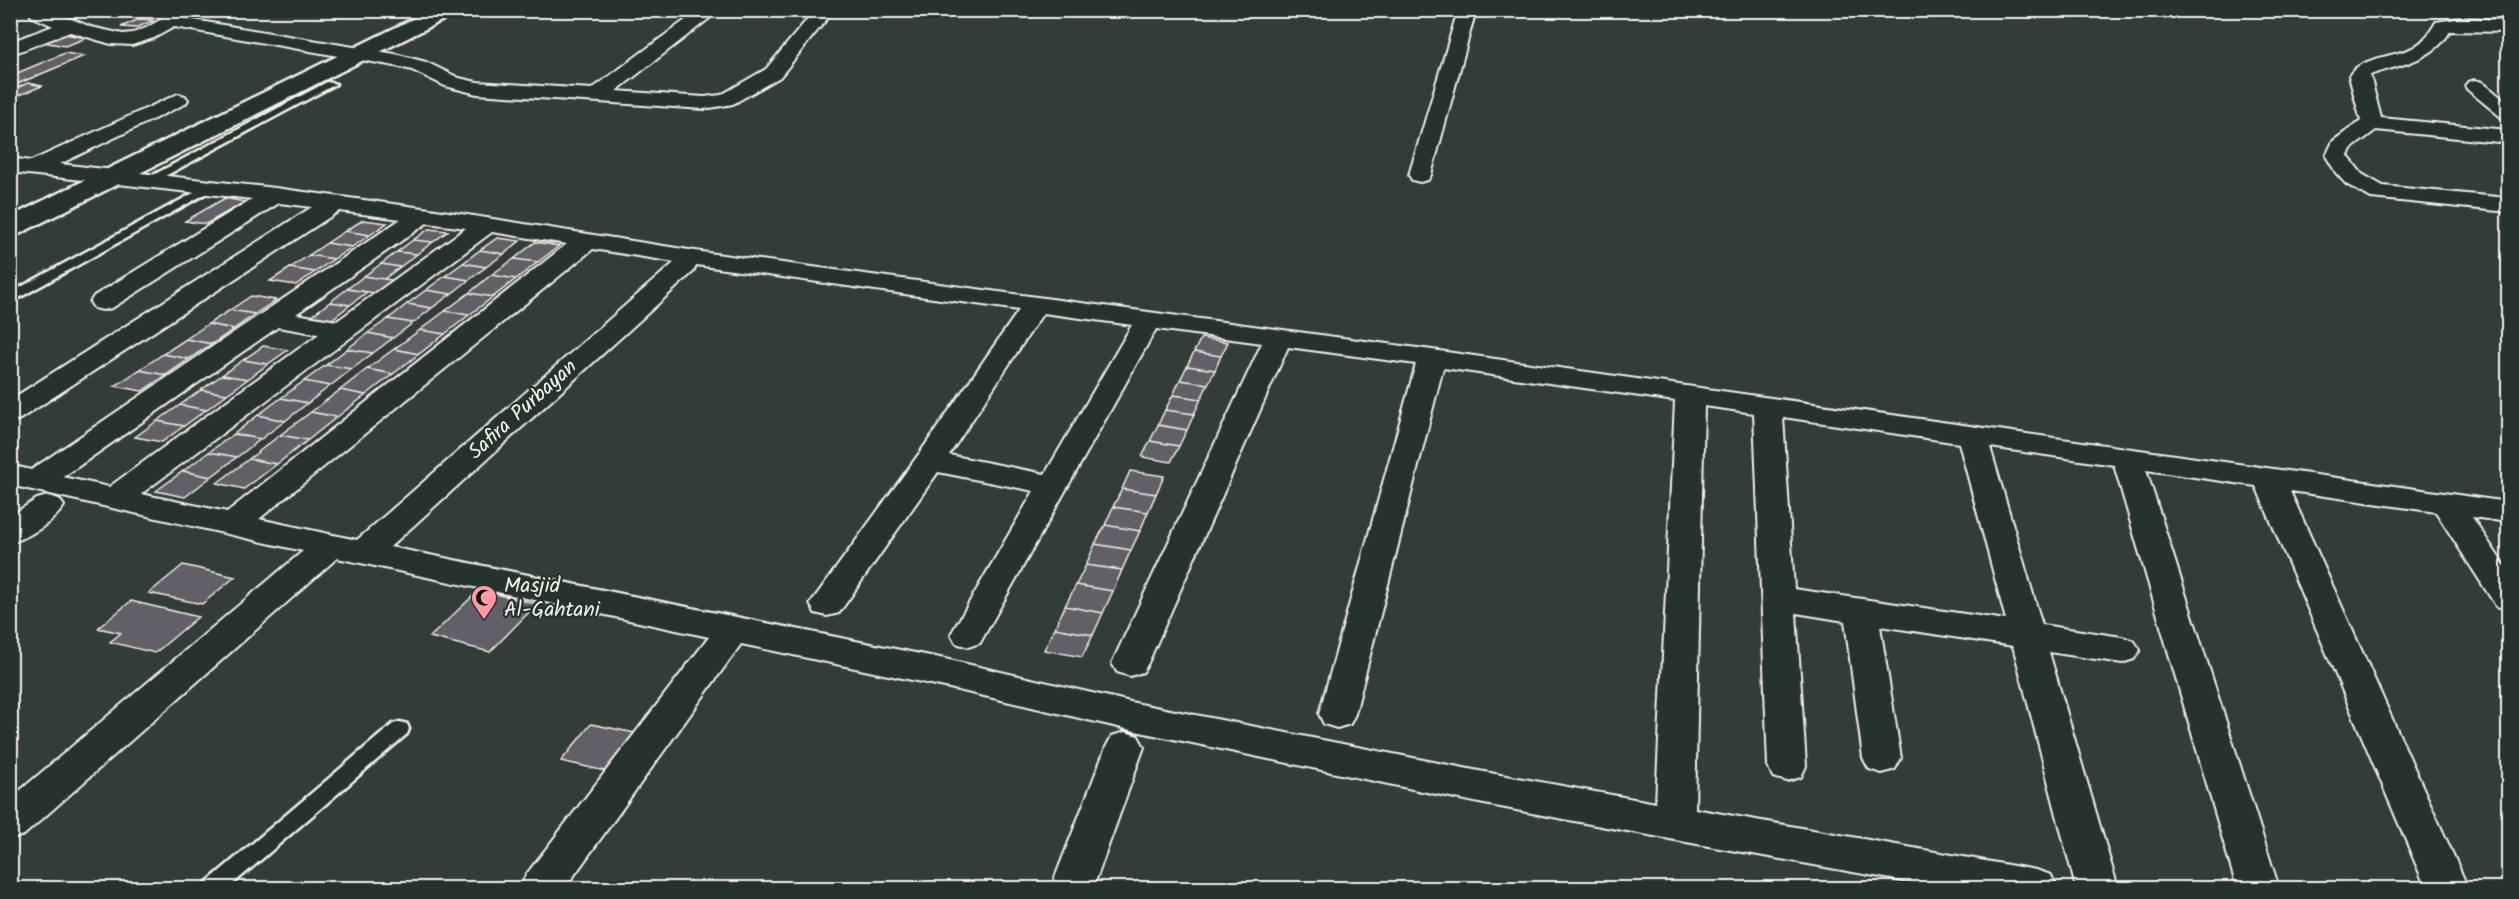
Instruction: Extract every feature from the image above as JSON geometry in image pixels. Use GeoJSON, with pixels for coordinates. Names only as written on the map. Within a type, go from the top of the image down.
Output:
{"type":"FeatureCollection","features":[{"type":"Feature","properties":{"kind":"street"},"geometry":{"type":"LineString","coordinates":[[10,228],[114,175],[333,76],[361,54],[448,10]]}},
{"type":"Feature","properties":{"kind":"street"},"geometry":{"type":"LineString","coordinates":[[596,96],[711,10]]}},
{"type":"Feature","properties":{"kind":"street"},"geometry":{"type":"LineString","coordinates":[[38,12],[69,26],[130,40],[140,38],[176,16],[411,63],[461,85],[704,104],[726,100],[773,73],[825,10]]}},
{"type":"Feature","properties":{"kind":"street"},"geometry":{"type":"LineString","coordinates":[[1420,175],[1467,10]]}},
{"type":"Feature","properties":{"kind":"street"},"geometry":{"type":"LineString","coordinates":[[2372,123],[2359,76],[2362,71],[2421,51],[2436,39],[2443,26],[2461,24],[2508,26]]}},
{"type":"Feature","properties":{"kind":"street"},"geometry":{"type":"LineString","coordinates":[[10,49],[69,26]]}},
{"type":"Feature","properties":{"kind":"street"},"geometry":{"type":"LineString","coordinates":[[2475,86],[2508,113]]}},
{"type":"Feature","properties":{"kind":"street"},"geometry":{"type":"LineString","coordinates":[[22,167],[178,100]]}},
{"type":"Feature","properties":{"kind":"street"},"geometry":{"type":"LineString","coordinates":[[2508,137],[2372,123],[2341,146],[2337,156],[2347,173],[2370,190],[2388,195],[2508,205]]}},
{"type":"Feature","properties":{"kind":"street"},"geometry":{"type":"LineString","coordinates":[[22,167],[114,175],[423,215],[708,260],[1432,358],[2508,512]]}},
{"type":"Feature","properties":{"kind":"street"},"geometry":{"type":"LineString","coordinates":[[103,302],[275,195]]}},
{"type":"Feature","properties":{"kind":"street"},"geometry":{"type":"LineString","coordinates":[[10,413],[335,203]]}},
{"type":"Feature","properties":{"kind":"street"},"geometry":{"type":"LineString","coordinates":[[10,532],[32,487],[423,215]]}},
{"type":"Feature","properties":{"kind":"street"},"geometry":{"type":"LineString","coordinates":[[114,498],[487,224]]}},
{"type":"Feature","properties":{"kind":"street"},"geometry":{"type":"LineString","coordinates":[[233,524],[588,240]]}},
{"type":"Feature","properties":{"kind":"street","name":"Safira Purbayan"},"geometry":{"type":"LineString","coordinates":[[10,823],[347,550],[684,267]]}},
{"type":"Feature","properties":{"kind":"street"},"geometry":{"type":"LineString","coordinates":[[827,604],[930,461],[1035,306]]}},
{"type":"Feature","properties":{"kind":"street"},"geometry":{"type":"LineString","coordinates":[[273,318],[344,330]]}},
{"type":"Feature","properties":{"kind":"street"},"geometry":{"type":"LineString","coordinates":[[968,634],[1148,320]]}},
{"type":"Feature","properties":{"kind":"street"},"geometry":{"type":"LineString","coordinates":[[1130,663],[1278,338]]}},
{"type":"Feature","properties":{"kind":"street"},"geometry":{"type":"LineString","coordinates":[[1337,714],[1432,358]]}},
{"type":"Feature","properties":{"kind":"street"},"geometry":{"type":"LineString","coordinates":[[1675,823],[1690,396]]}},
{"type":"Feature","properties":{"kind":"street"},"geometry":{"type":"LineString","coordinates":[[1768,407],[1787,766]]}},
{"type":"Feature","properties":{"kind":"street"},"geometry":{"type":"LineString","coordinates":[[1972,436],[2097,888]]}},
{"type":"Feature","properties":{"kind":"street"},"geometry":{"type":"LineString","coordinates":[[2127,458],[2258,888]]}},
{"type":"Feature","properties":{"kind":"street"},"geometry":{"type":"LineString","coordinates":[[930,461],[1052,485]]}},
{"type":"Feature","properties":{"kind":"street"},"geometry":{"type":"LineString","coordinates":[[2268,477],[2447,888]]}},
{"type":"Feature","properties":{"kind":"street"},"geometry":{"type":"LineString","coordinates":[[32,487],[114,498],[347,550],[945,673],[1135,717],[1479,787],[2036,888]]}},
{"type":"Feature","properties":{"kind":"street"},"geometry":{"type":"LineString","coordinates":[[2447,504],[2508,597]]}},
{"type":"Feature","properties":{"kind":"street"},"geometry":{"type":"LineString","coordinates":[[1777,598],[2122,650]]}},
{"type":"Feature","properties":{"kind":"street"},"geometry":{"type":"LineString","coordinates":[[1861,611],[1882,758]]}},
{"type":"Feature","properties":{"kind":"street"},"geometry":{"type":"LineString","coordinates":[[541,888],[724,642]]}},
{"type":"Feature","properties":{"kind":"street"},"geometry":{"type":"LineString","coordinates":[[1072,888],[1125,747]]}},
{"type":"Feature","properties":{"kind":"lane"},"geometry":{"type":"LineString","coordinates":[[150,180],[333,76]]}},
{"type":"Feature","properties":{"kind":"lane"},"geometry":{"type":"LineString","coordinates":[[10,299],[210,187]]}},
{"type":"Feature","properties":{"kind":"lane"},"geometry":{"type":"LineString","coordinates":[[214,888],[400,729]]}},
{"type":"Feature","properties":{"kind":"building"},"geometry":{"type":"Polygon","coordinates":[[[131,10],[163,12],[152,17],[123,14],[131,10]]]}},
{"type":"Feature","properties":{"kind":"building"},"geometry":{"type":"Polygon","coordinates":[[[139,19],[154,20],[136,28],[121,27],[139,19]]]}},
{"type":"Feature","properties":{"kind":"building"},"geometry":{"type":"Polygon","coordinates":[[[65,34],[87,38],[65,46],[43,42],[65,34]]]}},
{"type":"Feature","properties":{"kind":"building"},"geometry":{"type":"Polygon","coordinates":[[[65,53],[84,56],[10,87],[10,76],[65,53]]]}},
{"type":"Feature","properties":{"kind":"building"},"geometry":{"type":"Polygon","coordinates":[[[28,83],[42,86],[10,99],[10,91],[28,83]]]}},
{"type":"Feature","properties":{"kind":"building"},"geometry":{"type":"Polygon","coordinates":[[[225,198],[245,202],[206,224],[185,221],[225,198]]]}},
{"type":"Feature","properties":{"kind":"building"},"geometry":{"type":"Polygon","coordinates":[[[363,220],[387,223],[370,235],[345,231],[363,220]]]}},
{"type":"Feature","properties":{"kind":"building"},"geometry":{"type":"Polygon","coordinates":[[[429,229],[448,231],[433,242],[413,240],[429,229]]]}},
{"type":"Feature","properties":{"kind":"building"},"geometry":{"type":"Polygon","coordinates":[[[345,231],[370,235],[352,247],[327,243],[345,231]]]}},
{"type":"Feature","properties":{"kind":"building"},"geometry":{"type":"Polygon","coordinates":[[[497,238],[520,241],[504,254],[480,250],[497,238]]]}},
{"type":"Feature","properties":{"kind":"building"},"geometry":{"type":"Polygon","coordinates":[[[413,240],[433,242],[417,254],[397,252],[413,240]]]}},
{"type":"Feature","properties":{"kind":"building"},"geometry":{"type":"Polygon","coordinates":[[[535,242],[559,246],[538,262],[514,259],[535,242]]]}},
{"type":"Feature","properties":{"kind":"building"},"geometry":{"type":"Polygon","coordinates":[[[327,243],[352,247],[334,259],[309,255],[327,243]]]}},
{"type":"Feature","properties":{"kind":"building"},"geometry":{"type":"Polygon","coordinates":[[[480,250],[504,254],[486,267],[463,263],[480,250]]]}},
{"type":"Feature","properties":{"kind":"building"},"geometry":{"type":"Polygon","coordinates":[[[397,252],[417,254],[400,267],[381,264],[397,252]]]}},
{"type":"Feature","properties":{"kind":"building"},"geometry":{"type":"Polygon","coordinates":[[[309,255],[334,259],[315,272],[290,268],[309,255]]]}},
{"type":"Feature","properties":{"kind":"building"},"geometry":{"type":"Polygon","coordinates":[[[514,259],[538,262],[516,279],[491,275],[514,259]]]}},
{"type":"Feature","properties":{"kind":"building"},"geometry":{"type":"Polygon","coordinates":[[[463,263],[486,267],[469,280],[445,276],[463,263]]]}},
{"type":"Feature","properties":{"kind":"building"},"geometry":{"type":"Polygon","coordinates":[[[381,264],[400,267],[384,279],[364,276],[381,264]]]}},
{"type":"Feature","properties":{"kind":"building"},"geometry":{"type":"Polygon","coordinates":[[[290,268],[315,272],[296,285],[270,281],[290,268]]]}},
{"type":"Feature","properties":{"kind":"building"},"geometry":{"type":"Polygon","coordinates":[[[491,275],[516,279],[493,297],[469,293],[491,275]]]}},
{"type":"Feature","properties":{"kind":"building"},"geometry":{"type":"Polygon","coordinates":[[[364,276],[399,281],[382,294],[347,289],[364,276]]]}},
{"type":"Feature","properties":{"kind":"building"},"geometry":{"type":"Polygon","coordinates":[[[445,276],[469,280],[451,294],[426,290],[445,276]]]}},
{"type":"Feature","properties":{"kind":"building"},"geometry":{"type":"Polygon","coordinates":[[[347,289],[367,292],[350,305],[330,302],[347,289]]]}},
{"type":"Feature","properties":{"kind":"building"},"geometry":{"type":"Polygon","coordinates":[[[426,290],[451,294],[432,308],[407,304],[426,290]]]}},
{"type":"Feature","properties":{"kind":"building"},"geometry":{"type":"Polygon","coordinates":[[[469,293],[493,297],[469,315],[445,311],[469,293]]]}},
{"type":"Feature","properties":{"kind":"building"},"geometry":{"type":"Polygon","coordinates":[[[251,296],[276,300],[255,314],[230,310],[251,296]]]}},
{"type":"Feature","properties":{"kind":"building"},"geometry":{"type":"Polygon","coordinates":[[[330,302],[350,305],[332,319],[311,316],[330,302]]]}},
{"type":"Feature","properties":{"kind":"building"},"geometry":{"type":"Polygon","coordinates":[[[407,304],[432,308],[413,323],[388,319],[407,304]]]}},
{"type":"Feature","properties":{"kind":"building"},"geometry":{"type":"Polygon","coordinates":[[[230,310],[255,314],[234,329],[208,324],[230,310]]]}},
{"type":"Feature","properties":{"kind":"building"},"geometry":{"type":"Polygon","coordinates":[[[445,311],[469,315],[445,334],[420,330],[445,311]]]}},
{"type":"Feature","properties":{"kind":"building"},"geometry":{"type":"Polygon","coordinates":[[[388,319],[413,323],[393,338],[368,333],[388,319]]]}},
{"type":"Feature","properties":{"kind":"building"},"geometry":{"type":"Polygon","coordinates":[[[208,324],[234,329],[212,344],[186,339],[208,324]]]}},
{"type":"Feature","properties":{"kind":"building"},"geometry":{"type":"Polygon","coordinates":[[[420,330],[445,334],[419,354],[394,349],[420,330]]]}},
{"type":"Feature","properties":{"kind":"building"},"geometry":{"type":"Polygon","coordinates":[[[368,333],[393,338],[373,353],[347,349],[368,333]]]}},
{"type":"Feature","properties":{"kind":"building"},"geometry":{"type":"Polygon","coordinates":[[[1201,338],[1228,342],[1221,356],[1194,352],[1201,338]]]}},
{"type":"Feature","properties":{"kind":"building"},"geometry":{"type":"Polygon","coordinates":[[[186,339],[212,344],[189,359],[163,354],[186,339]]]}},
{"type":"Feature","properties":{"kind":"building"},"geometry":{"type":"Polygon","coordinates":[[[263,346],[288,350],[268,364],[243,360],[263,346]]]}},
{"type":"Feature","properties":{"kind":"building"},"geometry":{"type":"Polygon","coordinates":[[[347,349],[373,353],[352,369],[326,365],[347,349]]]}},
{"type":"Feature","properties":{"kind":"building"},"geometry":{"type":"Polygon","coordinates":[[[394,349],[419,354],[393,374],[367,369],[394,349]]]}},
{"type":"Feature","properties":{"kind":"building"},"geometry":{"type":"Polygon","coordinates":[[[1194,352],[1221,356],[1215,370],[1187,366],[1194,352]]]}},
{"type":"Feature","properties":{"kind":"building"},"geometry":{"type":"Polygon","coordinates":[[[163,354],[189,359],[166,375],[139,370],[163,354]]]}},
{"type":"Feature","properties":{"kind":"building"},"geometry":{"type":"Polygon","coordinates":[[[243,360],[268,364],[248,379],[222,375],[243,360]]]}},
{"type":"Feature","properties":{"kind":"building"},"geometry":{"type":"Polygon","coordinates":[[[326,365],[352,369],[330,386],[304,381],[326,365]]]}},
{"type":"Feature","properties":{"kind":"building"},"geometry":{"type":"Polygon","coordinates":[[[1187,366],[1215,370],[1208,384],[1180,380],[1187,366]]]}},
{"type":"Feature","properties":{"kind":"building"},"geometry":{"type":"Polygon","coordinates":[[[367,369],[393,374],[366,395],[340,390],[367,369]]]}},
{"type":"Feature","properties":{"kind":"building"},"geometry":{"type":"Polygon","coordinates":[[[139,370],[166,375],[142,391],[115,386],[139,370]]]}},
{"type":"Feature","properties":{"kind":"building"},"geometry":{"type":"Polygon","coordinates":[[[222,375],[248,379],[227,394],[201,390],[222,375]]]}},
{"type":"Feature","properties":{"kind":"building"},"geometry":{"type":"Polygon","coordinates":[[[1180,380],[1208,384],[1201,399],[1173,395],[1180,380]]]}},
{"type":"Feature","properties":{"kind":"building"},"geometry":{"type":"Polygon","coordinates":[[[304,381],[330,386],[308,403],[281,398],[304,381]]]}},
{"type":"Feature","properties":{"kind":"building"},"geometry":{"type":"Polygon","coordinates":[[[201,390],[227,394],[206,410],[180,405],[201,390]]]}},
{"type":"Feature","properties":{"kind":"building"},"geometry":{"type":"Polygon","coordinates":[[[340,390],[366,395],[337,417],[311,412],[340,390]]]}},
{"type":"Feature","properties":{"kind":"building"},"geometry":{"type":"Polygon","coordinates":[[[1173,395],[1201,399],[1194,414],[1165,410],[1173,395]]]}},
{"type":"Feature","properties":{"kind":"building"},"geometry":{"type":"Polygon","coordinates":[[[281,398],[308,403],[285,421],[258,415],[281,398]]]}},
{"type":"Feature","properties":{"kind":"building"},"geometry":{"type":"Polygon","coordinates":[[[180,405],[206,410],[184,426],[157,421],[180,405]]]}},
{"type":"Feature","properties":{"kind":"building"},"geometry":{"type":"Polygon","coordinates":[[[1165,410],[1194,414],[1187,430],[1158,425],[1165,410]]]}},
{"type":"Feature","properties":{"kind":"building"},"geometry":{"type":"Polygon","coordinates":[[[311,412],[337,417],[308,440],[280,435],[311,412]]]}},
{"type":"Feature","properties":{"kind":"building"},"geometry":{"type":"Polygon","coordinates":[[[258,415],[285,421],[261,439],[234,434],[258,415]]]}},
{"type":"Feature","properties":{"kind":"building"},"geometry":{"type":"Polygon","coordinates":[[[157,421],[184,426],[162,442],[135,437],[157,421]]]}},
{"type":"Feature","properties":{"kind":"building"},"geometry":{"type":"Polygon","coordinates":[[[1158,425],[1187,430],[1179,446],[1150,441],[1158,425]]]}},
{"type":"Feature","properties":{"kind":"building"},"geometry":{"type":"Polygon","coordinates":[[[234,434],[261,439],[237,457],[209,452],[234,434]]]}},
{"type":"Feature","properties":{"kind":"building"},"geometry":{"type":"Polygon","coordinates":[[[280,435],[308,440],[277,464],[249,459],[280,435]]]}},
{"type":"Feature","properties":{"kind":"building"},"geometry":{"type":"Polygon","coordinates":[[[1150,441],[1179,446],[1171,462],[1142,457],[1150,441]]]}},
{"type":"Feature","properties":{"kind":"building"},"geometry":{"type":"Polygon","coordinates":[[[209,452],[237,457],[211,477],[183,471],[209,452]]]}},
{"type":"Feature","properties":{"kind":"building"},"geometry":{"type":"Polygon","coordinates":[[[249,459],[277,464],[244,489],[217,483],[249,459]]]}},
{"type":"Feature","properties":{"kind":"building"},"geometry":{"type":"Polygon","coordinates":[[[183,471],[211,477],[185,497],[156,491],[183,471]]]}},
{"type":"Feature","properties":{"kind":"building"},"geometry":{"type":"Polygon","coordinates":[[[1130,471],[1164,476],[1156,494],[1122,489],[1130,471]]]}},
{"type":"Feature","properties":{"kind":"building"},"geometry":{"type":"Polygon","coordinates":[[[1122,489],[1156,494],[1148,512],[1113,507],[1122,489]]]}},
{"type":"Feature","properties":{"kind":"building"},"geometry":{"type":"Polygon","coordinates":[[[1113,507],[1148,512],[1140,531],[1105,525],[1113,507]]]}},
{"type":"Feature","properties":{"kind":"building"},"geometry":{"type":"Polygon","coordinates":[[[1105,525],[1140,531],[1131,550],[1095,544],[1105,525]]]}},
{"type":"Feature","properties":{"kind":"building"},"geometry":{"type":"Polygon","coordinates":[[[1095,544],[1131,550],[1122,570],[1086,565],[1095,544]]]}},
{"type":"Feature","properties":{"kind":"building"},"geometry":{"type":"Polygon","coordinates":[[[183,565],[235,577],[202,604],[149,593],[183,565]]]}},
{"type":"Feature","properties":{"kind":"building"},"geometry":{"type":"Polygon","coordinates":[[[1086,565],[1122,570],[1113,591],[1076,585],[1086,565]]]}},
{"type":"Feature","properties":{"kind":"building"},"geometry":{"type":"Polygon","coordinates":[[[1076,585],[1113,591],[1103,613],[1065,606],[1076,585]]]}},
{"type":"Feature","properties":{"kind":"building","name":"Masjid Al-Gahtani"},"geometry":{"type":"Polygon","coordinates":[[[479,590],[537,604],[490,652],[430,637],[479,590]]]}},
{"type":"Feature","properties":{"kind":"building"},"geometry":{"type":"Polygon","coordinates":[[[131,601],[198,617],[155,653],[110,642],[121,633],[98,628],[131,601]]]}},
{"type":"Feature","properties":{"kind":"building"},"geometry":{"type":"Polygon","coordinates":[[[1065,606],[1103,613],[1093,635],[1055,628],[1065,606]]]}},
{"type":"Feature","properties":{"kind":"building"},"geometry":{"type":"Polygon","coordinates":[[[1055,628],[1093,635],[1082,657],[1044,650],[1055,628]]]}},
{"type":"Feature","properties":{"kind":"building"},"geometry":{"type":"Polygon","coordinates":[[[591,724],[635,733],[605,771],[561,761],[591,724]]]}},
{"type":"Feature","properties":{"kind":"place","name":"Masjid Al-Gahtani"},"geometry":{"type":"Point","coordinates":[484,621]}}]}
